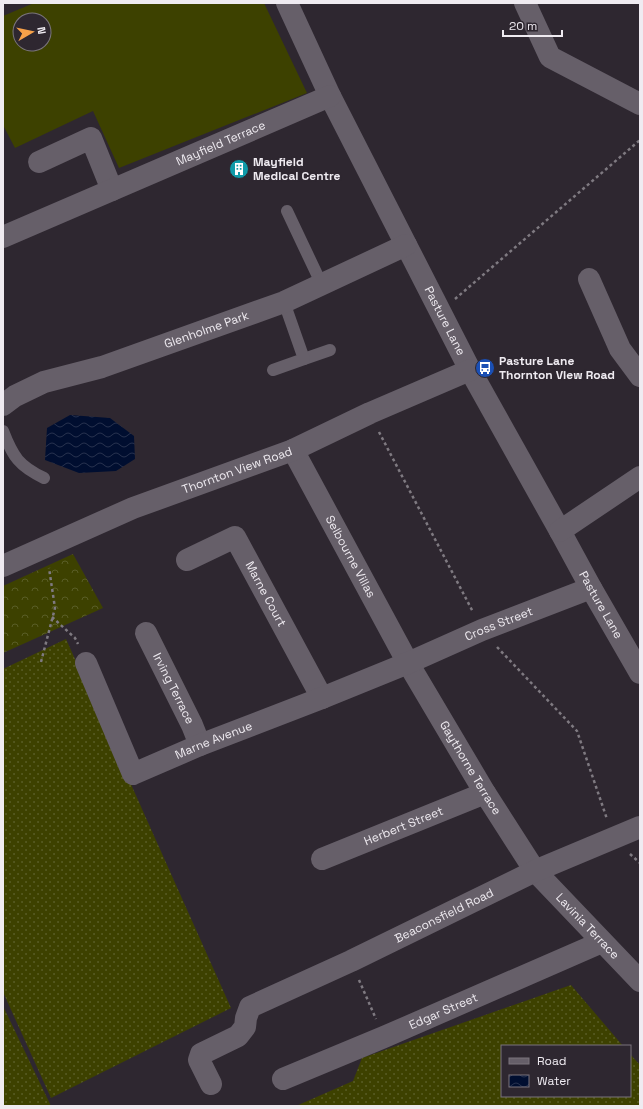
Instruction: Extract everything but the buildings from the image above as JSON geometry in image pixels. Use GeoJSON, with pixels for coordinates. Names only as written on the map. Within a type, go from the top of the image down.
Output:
{"type":"FeatureCollection","features":[{"type":"Feature","properties":{"kind":"street","name":"Pasture Lane"},"geometry":{"type":"LineString","coordinates":[[287,3],[330,96],[470,370],[640,673]]}},
{"type":"Feature","properties":{"kind":"street"},"geometry":{"type":"LineString","coordinates":[[525,3],[550,57],[640,104]]}},
{"type":"Feature","properties":{"kind":"street","name":"Mayfield Terrace"},"geometry":{"type":"LineString","coordinates":[[3,237],[330,96]]}},
{"type":"Feature","properties":{"kind":"street"},"geometry":{"type":"LineString","coordinates":[[39,162],[91,138],[112,190]]}},
{"type":"Feature","properties":{"kind":"street","name":"Glenholme Park"},"geometry":{"type":"LineString","coordinates":[[3,405],[15,396],[44,382],[102,367],[284,302],[406,245]]}},
{"type":"Feature","properties":{"kind":"street"},"geometry":{"type":"LineString","coordinates":[[589,279],[620,349],[640,376]]}},
{"type":"Feature","properties":{"kind":"street","name":"Thornton View Road"},"geometry":{"type":"LineString","coordinates":[[3,566],[134,508],[292,450],[370,413],[470,370]]}},
{"type":"Feature","properties":{"kind":"street","name":"Selbourne Villas"},"geometry":{"type":"LineString","coordinates":[[292,450],[408,663]]}},
{"type":"Feature","properties":{"kind":"street"},"geometry":{"type":"LineString","coordinates":[[560,531],[640,477]]}},
{"type":"Feature","properties":{"kind":"street","name":"Marne Court"},"geometry":{"type":"LineString","coordinates":[[187,560],[235,537],[322,698]]}},
{"type":"Feature","properties":{"kind":"street","name":"Cross Street"},"geometry":{"type":"LineString","coordinates":[[408,663],[482,630],[591,588]]}},
{"type":"Feature","properties":{"kind":"street","name":"Irving Terrace"},"geometry":{"type":"LineString","coordinates":[[146,633],[192,725],[200,745]]}},
{"type":"Feature","properties":{"kind":"street","name":"Marne Avenue"},"geometry":{"type":"LineString","coordinates":[[86,663],[133,774],[200,745],[408,663]]}},
{"type":"Feature","properties":{"kind":"street","name":"Gaythorne Terrace"},"geometry":{"type":"LineString","coordinates":[[408,663],[485,793],[535,871]]}},
{"type":"Feature","properties":{"kind":"street","name":"Herbert Street"},"geometry":{"type":"LineString","coordinates":[[322,859],[485,793]]}},
{"type":"Feature","properties":{"kind":"street","name":"Beaconsfield Road"},"geometry":{"type":"LineString","coordinates":[[211,1084],[199,1060],[201,1054],[238,1036],[245,1027],[246,1018],[250,1007],[351,961],[535,871],[640,827]]}},
{"type":"Feature","properties":{"kind":"street","name":"Lavinia Terrace"},"geometry":{"type":"LineString","coordinates":[[535,871],[640,981]]}},
{"type":"Feature","properties":{"kind":"street","name":"Edgar Street"},"geometry":{"type":"LineString","coordinates":[[283,1078],[384,1037],[602,942]]}},
{"type":"Feature","properties":{"kind":"lane"},"geometry":{"type":"LineString","coordinates":[[287,211],[322,285]]}},
{"type":"Feature","properties":{"kind":"lane"},"geometry":{"type":"LineString","coordinates":[[284,302],[304,359]]}},
{"type":"Feature","properties":{"kind":"lane"},"geometry":{"type":"LineString","coordinates":[[273,370],[330,350]]}},
{"type":"Feature","properties":{"kind":"lane"},"geometry":{"type":"LineString","coordinates":[[3,431],[9,447],[17,460],[29,471],[44,478]]}},
{"type":"Feature","properties":{"kind":"path"},"geometry":{"type":"LineString","coordinates":[[440,311],[640,140]]}},
{"type":"Feature","properties":{"kind":"path"},"geometry":{"type":"LineString","coordinates":[[370,413],[482,630],[577,732],[613,838],[640,863]]}},
{"type":"Feature","properties":{"kind":"path"},"geometry":{"type":"LineString","coordinates":[[41,662],[55,608],[46,547]]}},
{"type":"Feature","properties":{"kind":"path"},"geometry":{"type":"LineString","coordinates":[[52,617],[75,638],[86,663]]}},
{"type":"Feature","properties":{"kind":"path"},"geometry":{"type":"LineString","coordinates":[[351,961],[384,1037]]}},
{"type":"Feature","properties":{"kind":"green space"},"geometry":{"type":"Polygon","coordinates":[[[34,3],[264,3],[307,93],[119,168],[93,111],[15,148],[3,125],[3,16],[12,12],[12,52],[52,52],[52,12],[13,12],[34,3]]]}},
{"type":"Feature","properties":{"kind":"green space"},"geometry":{"type":"Polygon","coordinates":[[[73,554],[103,608],[3,653],[3,586],[73,554]]]}},
{"type":"Feature","properties":{"kind":"green space"},"geometry":{"type":"Polygon","coordinates":[[[66,639],[231,1008],[51,1098],[3,992],[3,669],[66,639]]]}},
{"type":"Feature","properties":{"kind":"green space"},"geometry":{"type":"Polygon","coordinates":[[[571,985],[622,1045],[501,1045],[501,1097],[631,1097],[631,1055],[640,1065],[640,1106],[296,1106],[353,1081],[362,1058],[571,985]]]}},
{"type":"Feature","properties":{"kind":"green space"},"geometry":{"type":"Polygon","coordinates":[[[3,1006],[51,1106],[3,1106],[3,1006]]]}},
{"type":"Feature","properties":{"kind":"water"},"geometry":{"type":"Polygon","coordinates":[[[70,415],[110,418],[134,436],[135,459],[116,471],[79,473],[45,460],[47,428],[70,415]]]}},
{"type":"Feature","properties":{"kind":"place","name":"Mayfield Medical Centre"},"geometry":{"type":"Point","coordinates":[239,169]}},
{"type":"Feature","properties":{"kind":"place","name":"Pasture Lane Thornton View Road"},"geometry":{"type":"Point","coordinates":[485,368]}}]}
